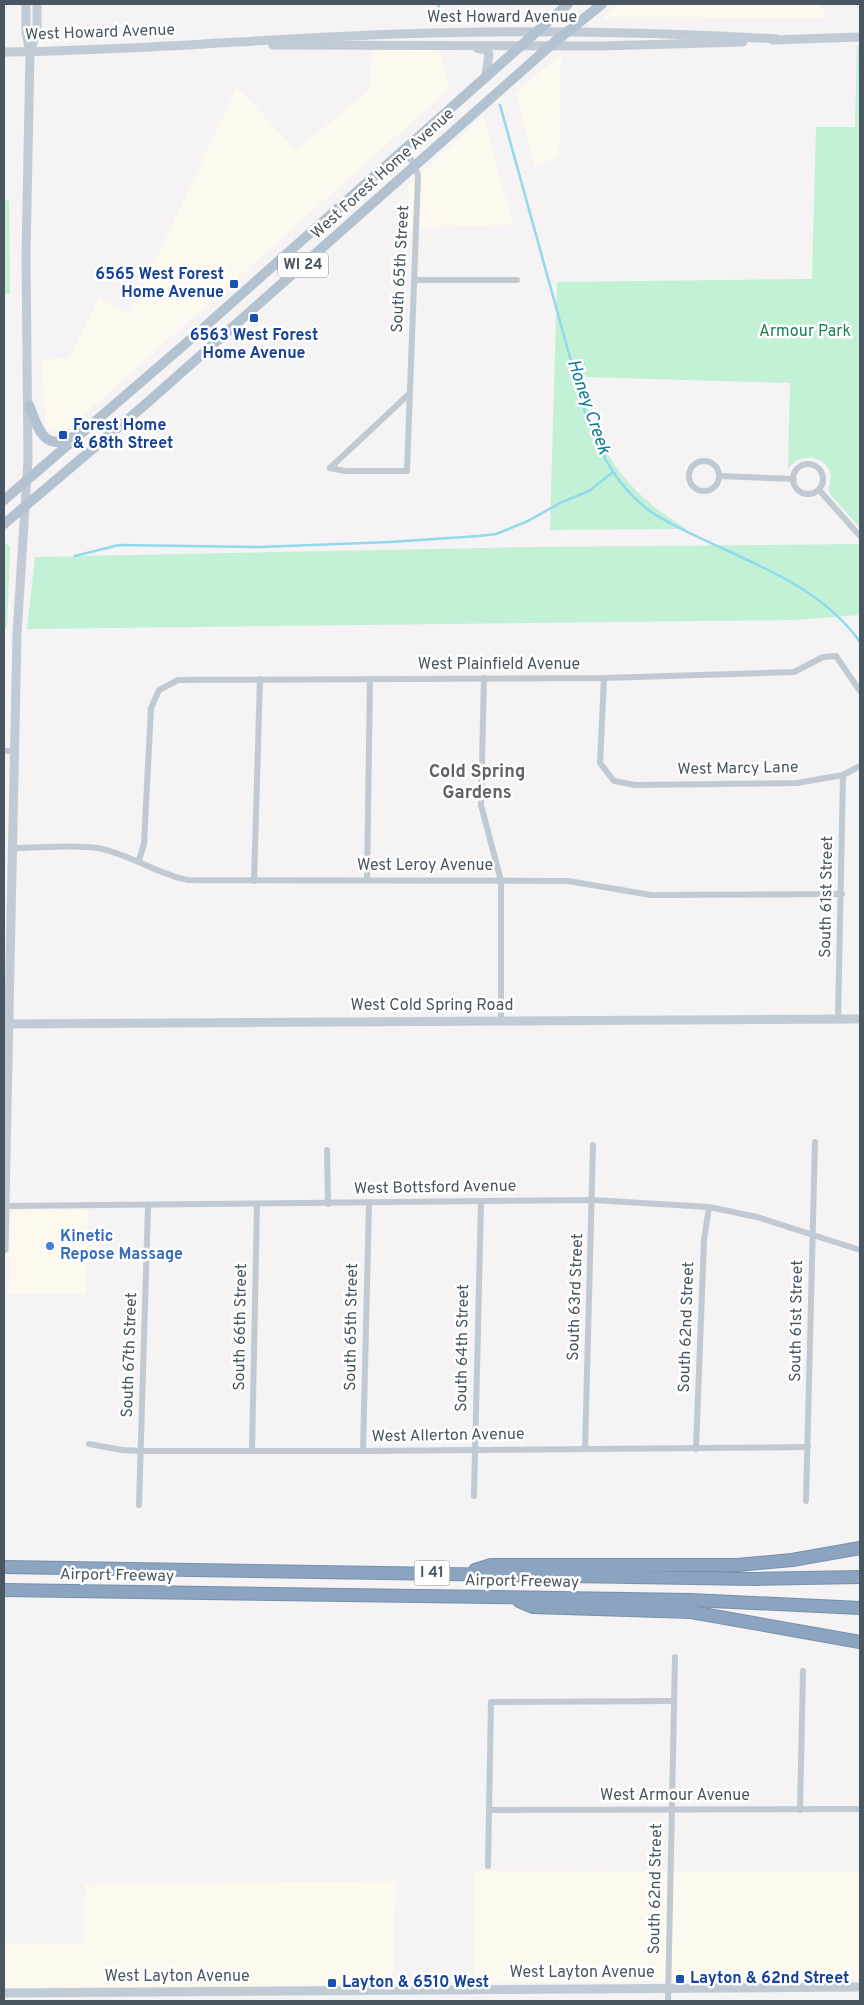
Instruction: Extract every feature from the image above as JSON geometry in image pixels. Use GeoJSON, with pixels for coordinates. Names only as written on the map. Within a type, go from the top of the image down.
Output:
{"type":"FeatureCollection","features":[{"type":"Feature","properties":{"kind":"highway"},"geometry":{"type":"LineString","coordinates":[[467,1573],[491,1565],[737,1565],[792,1560],[860,1548]]}},
{"type":"Feature","properties":{"kind":"highway","name":"Airport Freeway"},"geometry":{"type":"LineString","coordinates":[[4,1567],[755,1579],[860,1577]]}},
{"type":"Feature","properties":{"kind":"highway","name":"Airport Freeway"},"geometry":{"type":"LineString","coordinates":[[4,1590],[690,1600],[860,1608]]}},
{"type":"Feature","properties":{"kind":"highway"},"geometry":{"type":"LineString","coordinates":[[512,1598],[533,1607],[691,1612],[860,1642]]}},
{"type":"Feature","properties":{"kind":"main road","name":"West Forest Home Avenue"},"geometry":{"type":"LineString","coordinates":[[4,500],[192,338],[402,149],[568,4]]}},
{"type":"Feature","properties":{"kind":"main road","name":"West Forest Home Avenue"},"geometry":{"type":"LineString","coordinates":[[4,524],[551,45],[602,4]]}},
{"type":"Feature","properties":{"kind":"main road"},"geometry":{"type":"LineString","coordinates":[[29,405],[40,433],[50,441],[66,441],[82,432]]}},
{"type":"Feature","properties":{"kind":"street"},"geometry":{"type":"LineString","coordinates":[[4,1249],[6,1024],[13,848],[16,634],[28,480],[29,405],[26,256],[30,52],[26,32],[26,4]]}},
{"type":"Feature","properties":{"kind":"street"},"geometry":{"type":"LineString","coordinates":[[30,52],[37,32],[37,4]]}},
{"type":"Feature","properties":{"kind":"street","name":"West Howard Avenue"},"geometry":{"type":"LineString","coordinates":[[4,52],[228,44],[431,33],[657,34],[777,40]]}},
{"type":"Feature","properties":{"kind":"street","name":"West Howard Avenue"},"geometry":{"type":"LineString","coordinates":[[228,44],[304,46],[711,44],[860,37]]}},
{"type":"Feature","properties":{"kind":"street"},"geometry":{"type":"LineString","coordinates":[[467,45],[486,50],[489,54],[486,76]]}},
{"type":"Feature","properties":{"kind":"street"},"geometry":{"type":"LineString","coordinates":[[402,149],[415,165]]}},
{"type":"Feature","properties":{"kind":"street","name":"South 65th Street"},"geometry":{"type":"LineString","coordinates":[[409,394],[330,468],[344,471],[407,470],[418,196],[415,165]]}},
{"type":"Feature","properties":{"kind":"street"},"geometry":{"type":"LineString","coordinates":[[414,280],[517,280]]}},
{"type":"Feature","properties":{"kind":"street"},"geometry":{"type":"LineString","coordinates":[[701,462],[713,464],[719,476],[714,487],[705,491],[694,488],[689,479],[691,468],[701,462]]}},
{"type":"Feature","properties":{"kind":"street"},"geometry":{"type":"LineString","coordinates":[[814,466],[823,476],[822,486],[819,490],[810,494],[804,493],[795,487],[796,471],[800,467],[814,466]]}},
{"type":"Feature","properties":{"kind":"street"},"geometry":{"type":"LineString","coordinates":[[719,476],[794,479]]}},
{"type":"Feature","properties":{"kind":"street"},"geometry":{"type":"LineString","coordinates":[[819,490],[860,536]]}},
{"type":"Feature","properties":{"kind":"street","name":"West Plainfield Avenue"},"geometry":{"type":"LineString","coordinates":[[139,860],[144,844],[151,708],[160,690],[178,680],[604,678],[794,672],[823,656],[836,656],[860,691]]}},
{"type":"Feature","properties":{"kind":"street"},"geometry":{"type":"LineString","coordinates":[[484,678],[481,805],[501,881],[501,1021]]}},
{"type":"Feature","properties":{"kind":"street","name":"West Marcy Lane"},"geometry":{"type":"LineString","coordinates":[[604,678],[600,763],[614,781],[635,784],[797,783],[843,775],[860,766]]}},
{"type":"Feature","properties":{"kind":"street"},"geometry":{"type":"LineString","coordinates":[[254,881],[260,679]]}},
{"type":"Feature","properties":{"kind":"street"},"geometry":{"type":"LineString","coordinates":[[367,879],[370,679]]}},
{"type":"Feature","properties":{"kind":"street"},"geometry":{"type":"LineString","coordinates":[[4,751],[15,751]]}},
{"type":"Feature","properties":{"kind":"street","name":"South 61st Street"},"geometry":{"type":"LineString","coordinates":[[838,1019],[843,775]]}},
{"type":"Feature","properties":{"kind":"street","name":"West Leroy Avenue"},"geometry":{"type":"LineString","coordinates":[[13,848],[97,848],[139,860],[176,878],[254,881],[367,879],[568,881],[651,895],[842,894]]}},
{"type":"Feature","properties":{"kind":"street","name":"West Cold Spring Road"},"geometry":{"type":"LineString","coordinates":[[6,1024],[860,1019]]}},
{"type":"Feature","properties":{"kind":"street","name":"South 61st Street"},"geometry":{"type":"LineString","coordinates":[[806,1501],[814,1142]]}},
{"type":"Feature","properties":{"kind":"street","name":"South 63rd Street"},"geometry":{"type":"LineString","coordinates":[[585,1448],[593,1146]]}},
{"type":"Feature","properties":{"kind":"street"},"geometry":{"type":"LineString","coordinates":[[327,1150],[328,1204]]}},
{"type":"Feature","properties":{"kind":"street","name":"West Bottsford Avenue"},"geometry":{"type":"LineString","coordinates":[[4,1206],[592,1200],[709,1207],[757,1217],[860,1250]]}},
{"type":"Feature","properties":{"kind":"street","name":"South 64th Street"},"geometry":{"type":"LineString","coordinates":[[474,1496],[480,1201]]}},
{"type":"Feature","properties":{"kind":"street","name":"South 65th Street"},"geometry":{"type":"LineString","coordinates":[[363,1451],[369,1203]]}},
{"type":"Feature","properties":{"kind":"street","name":"South 66th Street"},"geometry":{"type":"LineString","coordinates":[[252,1450],[257,1204]]}},
{"type":"Feature","properties":{"kind":"street","name":"South 67th Street"},"geometry":{"type":"LineString","coordinates":[[139,1505],[148,1206]]}},
{"type":"Feature","properties":{"kind":"street","name":"South 62nd Street"},"geometry":{"type":"LineString","coordinates":[[696,1449],[704,1240],[709,1207]]}},
{"type":"Feature","properties":{"kind":"street","name":"West Allerton Avenue"},"geometry":{"type":"LineString","coordinates":[[89,1444],[122,1450],[141,1451],[808,1447]]}},
{"type":"Feature","properties":{"kind":"street","name":"South 62nd Street"},"geometry":{"type":"LineString","coordinates":[[668,2001],[675,1657]]}},
{"type":"Feature","properties":{"kind":"street"},"geometry":{"type":"LineString","coordinates":[[800,1810],[802,1671]]}},
{"type":"Feature","properties":{"kind":"street"},"geometry":{"type":"LineString","coordinates":[[488,1866],[491,1702],[673,1701]]}},
{"type":"Feature","properties":{"kind":"street","name":"West Armour Avenue"},"geometry":{"type":"LineString","coordinates":[[489,1810],[860,1810]]}},
{"type":"Feature","properties":{"kind":"street","name":"West Layton Avenue"},"geometry":{"type":"LineString","coordinates":[[4,1993],[860,1987]]}},
{"type":"Feature","properties":{"kind":"shaded area"},"geometry":{"type":"Polygon","coordinates":[[[618,4],[819,4],[828,18],[606,19],[603,16],[618,4]]]}},
{"type":"Feature","properties":{"kind":"shaded area"},"geometry":{"type":"Polygon","coordinates":[[[438,48],[450,88],[62,434],[46,427],[41,359],[69,358],[99,298],[130,314],[237,87],[296,150],[370,90],[372,50],[438,48]]]}},
{"type":"Feature","properties":{"kind":"shaded area"},"geometry":{"type":"Polygon","coordinates":[[[561,55],[559,157],[535,166],[515,93],[561,55]]]}},
{"type":"Feature","properties":{"kind":"shaded area"},"geometry":{"type":"Polygon","coordinates":[[[483,116],[513,225],[409,228],[408,185],[483,116]]]}},
{"type":"Feature","properties":{"kind":"shaded area"},"geometry":{"type":"Polygon","coordinates":[[[16,1210],[88,1210],[86,1294],[9,1294],[11,1217],[12,1212],[16,1210]]]}},
{"type":"Feature","properties":{"kind":"shaded area"},"geometry":{"type":"Polygon","coordinates":[[[475,1871],[860,1872],[860,1979],[474,1983],[475,1871]]]}},
{"type":"Feature","properties":{"kind":"shaded area"},"geometry":{"type":"Polygon","coordinates":[[[396,1881],[393,1984],[4,1988],[4,1943],[84,1945],[85,1885],[396,1881]]]}},
{"type":"Feature","properties":{"kind":"green space","name":"Armour Park"},"geometry":{"type":"Polygon","coordinates":[[[857,46],[860,46],[860,528],[829,493],[831,478],[827,466],[817,459],[810,457],[798,460],[788,469],[790,383],[582,377],[594,425],[616,466],[647,501],[687,529],[550,530],[557,282],[812,279],[816,127],[855,127],[857,46]]]}},
{"type":"Feature","properties":{"kind":"green space"},"geometry":{"type":"Polygon","coordinates":[[[4,200],[9,200],[10,294],[4,294],[4,200]]]}},
{"type":"Feature","properties":{"kind":"green space"},"geometry":{"type":"Polygon","coordinates":[[[4,541],[10,547],[7,627],[4,627],[4,541]]]}},
{"type":"Feature","properties":{"kind":"green space"},"geometry":{"type":"Polygon","coordinates":[[[860,544],[860,615],[794,620],[27,629],[35,557],[532,547],[860,544]]]}},
{"type":"Feature","properties":{"kind":"waterway","name":"Honey Creek"},"geometry":{"type":"LineString","coordinates":[[438,4],[441,13]]}},
{"type":"Feature","properties":{"kind":"waterway","name":"Honey Creek"},"geometry":{"type":"LineString","coordinates":[[500,105],[586,415],[603,454],[618,478],[636,500],[673,525],[766,569],[808,592],[845,623],[860,642]]}},
{"type":"Feature","properties":{"kind":"waterway"},"geometry":{"type":"LineString","coordinates":[[75,556],[119,545],[260,547],[390,542],[496,534],[528,521],[560,503],[589,491],[613,472]]}},
{"type":"Feature","properties":{"kind":"place","name":"6565 West Forest Home Avenue"},"geometry":{"type":"Point","coordinates":[234,284]}},
{"type":"Feature","properties":{"kind":"place","name":"6563 West Forest Home Avenue"},"geometry":{"type":"Point","coordinates":[254,318]}},
{"type":"Feature","properties":{"kind":"place","name":"Forest Home & 68th Street"},"geometry":{"type":"Point","coordinates":[63,435]}},
{"type":"Feature","properties":{"kind":"place","name":"Kinetic Repose Massage"},"geometry":{"type":"Point","coordinates":[50,1246]}},
{"type":"Feature","properties":{"kind":"place","name":"Layton & 62nd Street"},"geometry":{"type":"Point","coordinates":[680,1979]}},
{"type":"Feature","properties":{"kind":"place","name":"Layton & 6510 West"},"geometry":{"type":"Point","coordinates":[332,1983]}},
{"type":"Feature","properties":{"kind":"district","name":"Cold Spring Gardens"},"geometry":{"type":"Point","coordinates":[477,782]}}]}
